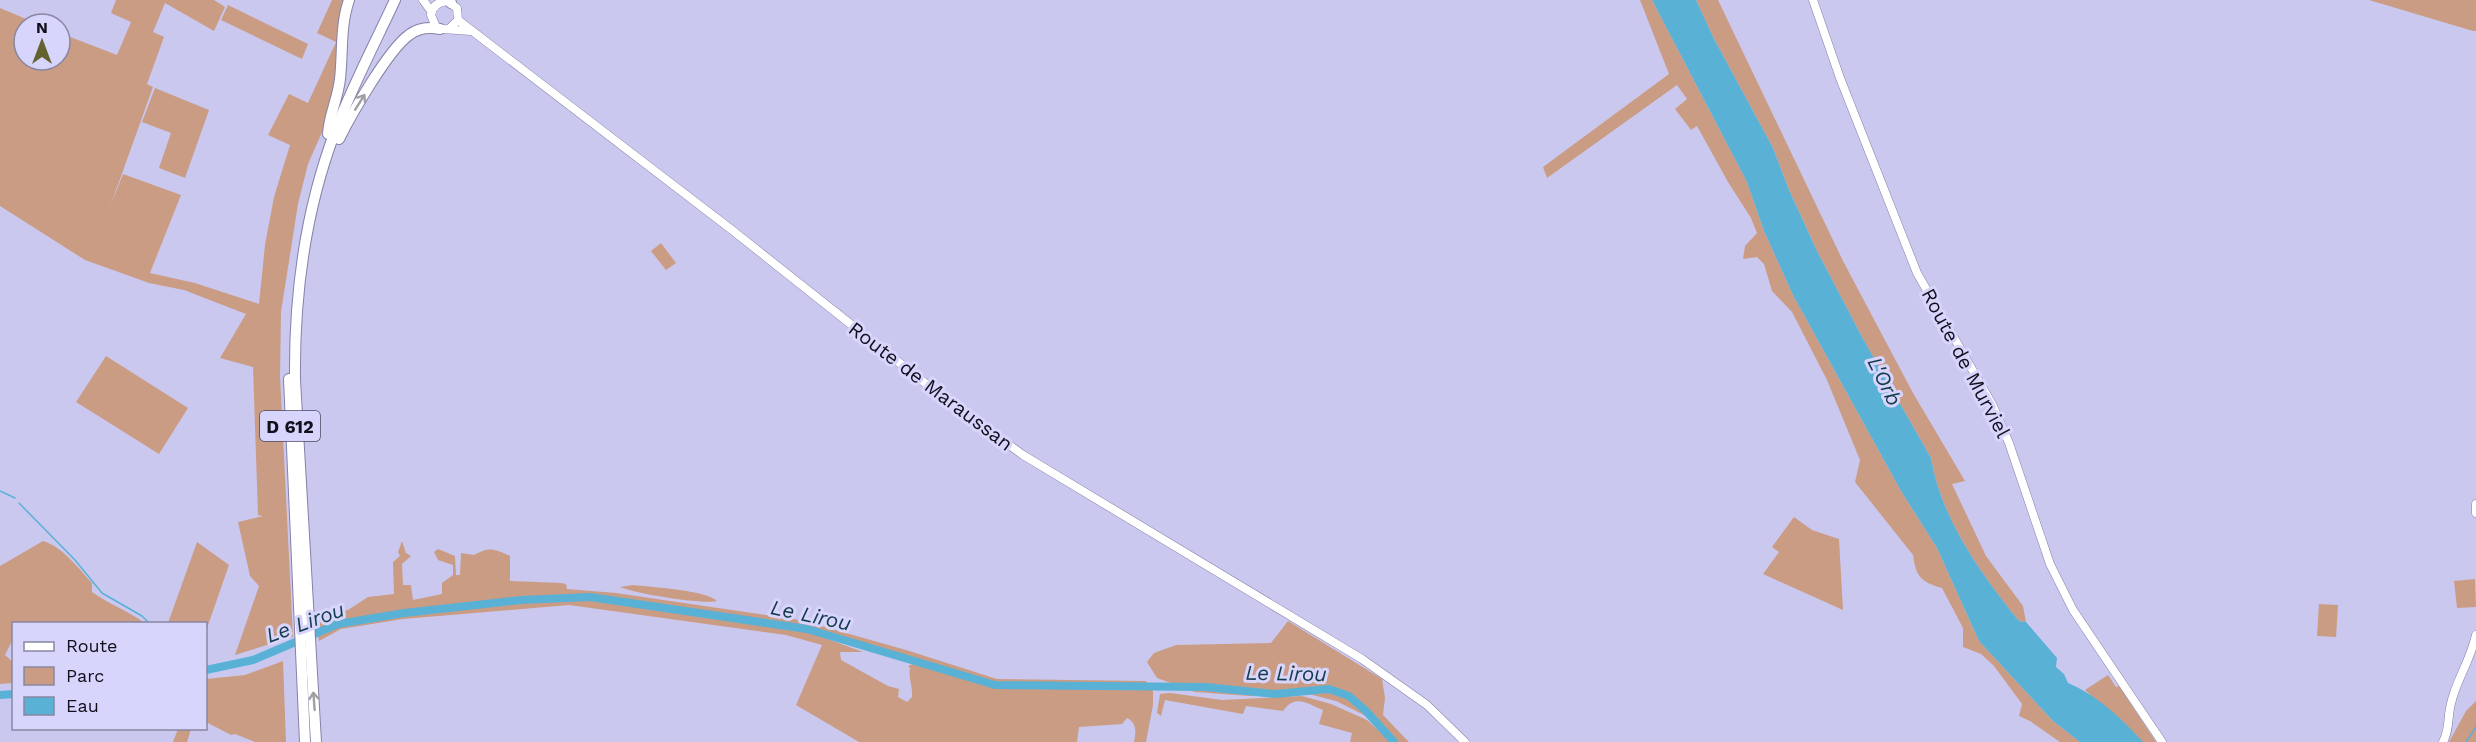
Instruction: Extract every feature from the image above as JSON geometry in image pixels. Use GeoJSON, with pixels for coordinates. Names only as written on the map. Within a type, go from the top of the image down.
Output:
{"type":"FeatureCollection","features":[{"type":"Feature","properties":{"kind":"highway"},"geometry":{"type":"LineString","coordinates":[[328,134],[328,122],[337,98],[340,79],[343,21],[349,0]]}},
{"type":"Feature","properties":{"kind":"highway","name":"D 612"},"geometry":{"type":"LineString","coordinates":[[304,612],[289,394],[289,329],[299,239],[310,192],[328,134],[349,82],[388,0]]}},
{"type":"Feature","properties":{"kind":"highway","name":"D 612"},"geometry":{"type":"LineString","coordinates":[[305,742],[306,661],[295,345],[302,261],[327,154],[345,107],[395,0]]}},
{"type":"Feature","properties":{"kind":"highway"},"geometry":{"type":"LineString","coordinates":[[317,192],[346,126],[362,97],[399,46],[414,32],[430,27],[445,28]]}},
{"type":"Feature","properties":{"kind":"highway","name":"D 612"},"geometry":{"type":"LineString","coordinates":[[306,661],[316,742]]}},
{"type":"Feature","properties":{"kind":"main road"},"geometry":{"type":"LineString","coordinates":[[423,0],[431,11],[433,23],[445,28],[458,20],[457,8],[450,1],[435,2],[431,11]]}},
{"type":"Feature","properties":{"kind":"main road","name":"Route de Murviel"},"geometry":{"type":"LineString","coordinates":[[1813,0],[1840,78],[1917,273],[1993,406],[2009,442],[2033,516],[2057,578],[2073,610],[2162,742]]}},
{"type":"Feature","properties":{"kind":"main road","name":"Route de Maraussan"},"geometry":{"type":"LineString","coordinates":[[458,20],[1014,450],[1362,658],[1443,719],[1465,742]]}},
{"type":"Feature","properties":{"kind":"main road","name":"Route de Maraussan"},"geometry":{"type":"LineString","coordinates":[[445,28],[471,31]]}},
{"type":"Feature","properties":{"kind":"main road"},"geometry":{"type":"LineString","coordinates":[[2476,504],[2474,508],[2476,513]]}},
{"type":"Feature","properties":{"kind":"main road"},"geometry":{"type":"LineString","coordinates":[[2443,742],[2448,728],[2452,697],[2472,652],[2476,635]]}},
{"type":"Feature","properties":{"kind":"main road","name":"Route de Maraussan"},"geometry":{"type":"LineString","coordinates":[[1419,700],[1459,742]]}},
{"type":"Feature","properties":{"kind":"green space"},"geometry":{"type":"Polygon","coordinates":[[[116,0],[214,0],[225,7],[214,31],[165,3],[153,32],[164,37],[147,84],[153,87],[110,207],[123,174],[181,195],[150,273],[195,283],[259,304],[265,245],[274,197],[290,145],[268,135],[289,94],[308,103],[336,42],[317,33],[332,0],[345,0],[338,83],[330,114],[308,164],[298,204],[281,312],[280,376],[293,637],[235,655],[259,586],[250,576],[238,522],[263,516],[258,515],[253,367],[220,358],[246,314],[184,290],[149,283],[85,260],[0,206],[0,8],[12,13],[12,72],[72,72],[72,38],[117,55],[131,22],[111,13],[116,0]]]}},
{"type":"Feature","properties":{"kind":"green space"},"geometry":{"type":"Polygon","coordinates":[[[1640,0],[1652,0],[1747,182],[1764,231],[1793,295],[1901,491],[1937,548],[1979,641],[2053,721],[2080,742],[2060,742],[2019,716],[2022,704],[1994,666],[1981,654],[1963,647],[1963,628],[1942,588],[1921,578],[1913,555],[1855,482],[1860,460],[1827,380],[1792,312],[1772,291],[1764,264],[1757,257],[1743,259],[1745,246],[1757,233],[1751,218],[1697,126],[1691,130],[1675,109],[1687,99],[1677,85],[1547,178],[1543,167],[1669,74],[1640,0]]]}},
{"type":"Feature","properties":{"kind":"green space"},"geometry":{"type":"Polygon","coordinates":[[[1696,0],[1718,0],[1843,261],[1913,393],[1965,481],[1952,484],[1986,556],[2023,606],[2026,622],[2019,621],[1964,545],[1944,503],[1931,458],[1862,337],[1817,251],[1773,148],[1714,39],[1696,0]]]}},
{"type":"Feature","properties":{"kind":"green space"},"geometry":{"type":"Polygon","coordinates":[[[2369,0],[2476,0],[2476,31],[2473,31],[2369,0]]]}},
{"type":"Feature","properties":{"kind":"green space"},"geometry":{"type":"Polygon","coordinates":[[[228,5],[308,44],[302,59],[221,20],[228,5]]]}},
{"type":"Feature","properties":{"kind":"green space"},"geometry":{"type":"Polygon","coordinates":[[[155,88],[209,110],[185,178],[159,168],[171,133],[142,122],[155,88]]]}},
{"type":"Feature","properties":{"kind":"green space"},"geometry":{"type":"Polygon","coordinates":[[[661,243],[676,263],[666,270],[651,251],[661,243]]]}},
{"type":"Feature","properties":{"kind":"green space"},"geometry":{"type":"Polygon","coordinates":[[[106,356],[188,408],[159,454],[76,402],[106,356]]]}},
{"type":"Feature","properties":{"kind":"green space"},"geometry":{"type":"Polygon","coordinates":[[[1794,517],[1812,530],[1839,539],[1843,610],[1763,574],[1779,552],[1772,547],[1794,517]]]}},
{"type":"Feature","properties":{"kind":"green space"},"geometry":{"type":"Polygon","coordinates":[[[43,541],[64,553],[76,565],[92,583],[92,592],[143,622],[12,622],[12,641],[5,655],[12,661],[12,683],[0,684],[0,566],[43,541]]]}},
{"type":"Feature","properties":{"kind":"green space"},"geometry":{"type":"Polygon","coordinates":[[[402,541],[406,553],[411,556],[402,564],[403,585],[411,585],[413,600],[442,594],[442,583],[453,575],[453,565],[438,560],[434,552],[438,549],[455,556],[456,575],[460,575],[461,553],[474,555],[491,550],[510,556],[510,581],[561,583],[566,584],[567,589],[616,593],[800,620],[997,679],[1146,681],[1148,685],[995,683],[874,651],[804,627],[598,597],[520,599],[396,612],[339,623],[316,632],[316,622],[333,613],[348,610],[368,597],[394,594],[393,562],[400,556],[398,552],[402,541]]]}},
{"type":"Feature","properties":{"kind":"green space"},"geometry":{"type":"Polygon","coordinates":[[[197,542],[229,565],[207,628],[207,622],[168,622],[197,542]]]}},
{"type":"Feature","properties":{"kind":"green space"},"geometry":{"type":"Polygon","coordinates":[[[2475,579],[2476,607],[2457,608],[2454,581],[2475,579]]]}},
{"type":"Feature","properties":{"kind":"green space"},"geometry":{"type":"Polygon","coordinates":[[[633,585],[702,594],[717,601],[668,598],[620,587],[633,585]]]}},
{"type":"Feature","properties":{"kind":"green space"},"geometry":{"type":"Polygon","coordinates":[[[598,600],[806,631],[863,652],[840,652],[841,660],[888,686],[899,689],[898,697],[907,702],[912,697],[908,666],[913,664],[995,687],[1149,689],[1153,691],[1153,705],[1146,742],[1134,742],[1134,725],[1127,718],[1122,724],[1079,727],[1077,742],[859,742],[796,705],[822,645],[786,635],[569,605],[403,619],[341,629],[319,641],[318,635],[340,626],[404,615],[522,602],[598,600]]]}},
{"type":"Feature","properties":{"kind":"green space"},"geometry":{"type":"Polygon","coordinates":[[[2319,604],[2338,605],[2336,637],[2317,636],[2319,604]]]}},
{"type":"Feature","properties":{"kind":"green space"},"geometry":{"type":"Polygon","coordinates":[[[1288,621],[1382,679],[1385,698],[1383,715],[1409,742],[1396,742],[1382,726],[1336,701],[1293,690],[1250,696],[1195,692],[1157,678],[1147,662],[1154,653],[1176,645],[1271,643],[1288,621]]]}},
{"type":"Feature","properties":{"kind":"green space"},"geometry":{"type":"Polygon","coordinates":[[[283,661],[286,742],[255,742],[235,734],[231,735],[207,723],[207,679],[245,675],[283,661]]]}},
{"type":"Feature","properties":{"kind":"green space"},"geometry":{"type":"Polygon","coordinates":[[[2108,675],[2116,687],[2119,686],[2156,742],[2142,742],[2085,690],[2108,675]]]}},
{"type":"Feature","properties":{"kind":"green space"},"geometry":{"type":"Polygon","coordinates":[[[1170,693],[1222,700],[1302,696],[1331,704],[1367,720],[1391,742],[1350,742],[1352,733],[1319,724],[1323,710],[1296,701],[1283,711],[1246,706],[1243,714],[1165,700],[1161,716],[1157,713],[1160,694],[1170,693]]]}},
{"type":"Feature","properties":{"kind":"green space"},"geometry":{"type":"Polygon","coordinates":[[[2476,701],[2476,742],[2449,742],[2466,711],[2476,701]]]}},
{"type":"Feature","properties":{"kind":"green space"},"geometry":{"type":"Polygon","coordinates":[[[178,730],[191,730],[187,742],[173,742],[178,730]]]}},
{"type":"Feature","properties":{"kind":"water","name":"L'Orb"},"geometry":{"type":"Polygon","coordinates":[[[1652,0],[1696,0],[1714,39],[1773,148],[1817,251],[1862,337],[1931,458],[1936,481],[1953,524],[1977,565],[2019,621],[2026,622],[2057,658],[2056,667],[2064,674],[2068,683],[2089,694],[2108,708],[2143,742],[2080,742],[2053,721],[1979,641],[1937,548],[1901,491],[1793,295],[1764,231],[1747,182],[1652,0]]]}},
{"type":"Feature","properties":{"kind":"waterway"},"geometry":{"type":"LineString","coordinates":[[0,491],[15,498]]}},
{"type":"Feature","properties":{"kind":"waterway"},"geometry":{"type":"LineString","coordinates":[[19,503],[75,560],[102,593],[142,616],[148,622]]}},
{"type":"Feature","properties":{"kind":"waterway","name":"Le Lirou"},"geometry":{"type":"LineString","coordinates":[[207,670],[253,660],[338,624],[404,613],[521,600],[590,597],[807,629],[995,685],[1206,687],[1275,694],[1329,689],[1349,696],[1394,742]]}},
{"type":"Feature","properties":{"kind":"waterway","name":"Le Lirou"},"geometry":{"type":"LineString","coordinates":[[0,695],[12,694]]}},
{"type":"Feature","properties":{"kind":"waterway"},"geometry":{"type":"LineString","coordinates":[[2466,742],[2476,727]]}}]}
